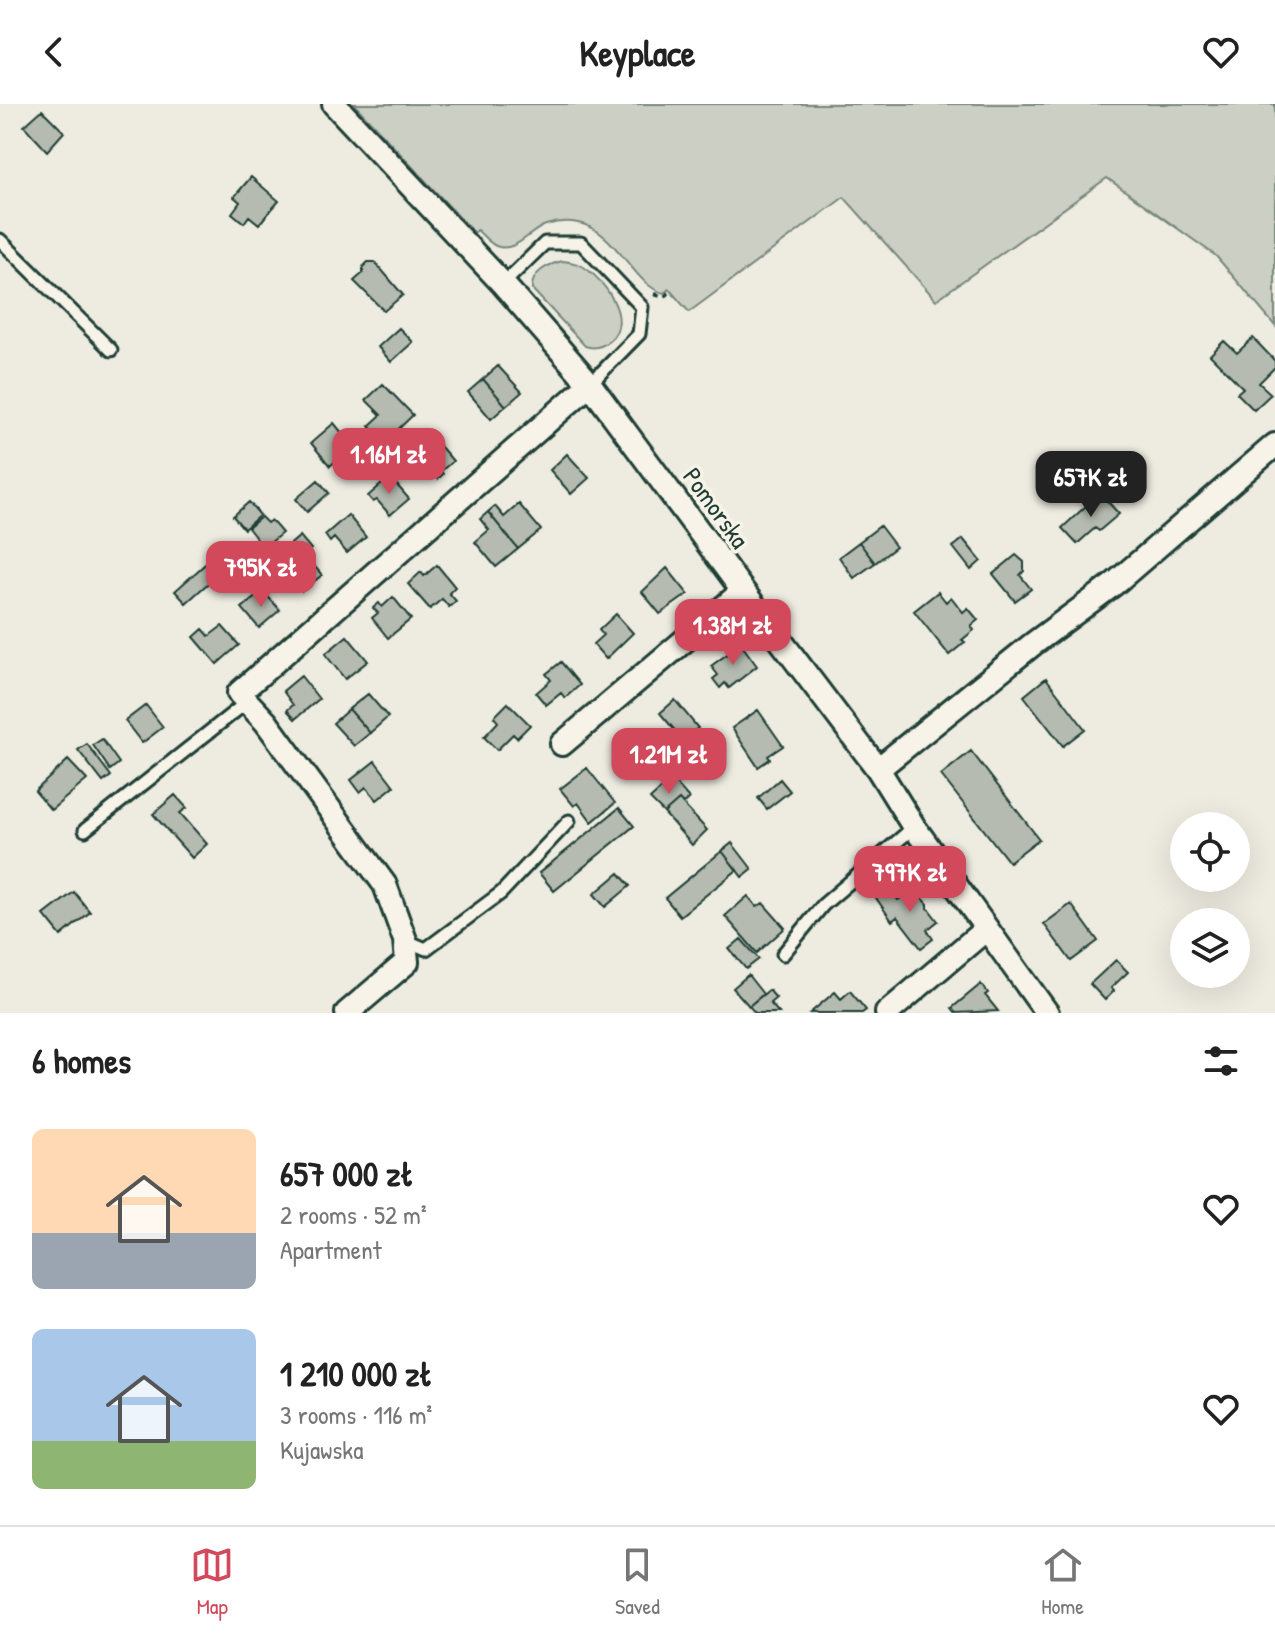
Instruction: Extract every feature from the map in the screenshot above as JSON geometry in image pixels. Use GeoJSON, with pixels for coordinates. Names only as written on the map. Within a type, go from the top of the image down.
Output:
{"type":"FeatureCollection","features":[{"type":"Feature","properties":{"kind":"street","name":"Pomorska"},"geometry":{"type":"LineString","coordinates":[[334,104],[503,284],[590,384],[878,769],[985,930],[1047,1013]]}},
{"type":"Feature","properties":{"kind":"street"},"geometry":{"type":"LineString","coordinates":[[347,1013],[407,962],[405,940],[385,885],[266,722],[243,697],[590,384]]}},
{"type":"Feature","properties":{"kind":"street"},"geometry":{"type":"LineString","coordinates":[[878,769],[1033,644],[1114,584],[1275,445]]}},
{"type":"Feature","properties":{"kind":"street"},"geometry":{"type":"LineString","coordinates":[[562,744],[743,591]]}},
{"type":"Feature","properties":{"kind":"street"},"geometry":{"type":"LineString","coordinates":[[887,1013],[985,930]]}},
{"type":"Feature","properties":{"kind":"lane"},"geometry":{"type":"LineString","coordinates":[[0,240],[111,350]]}},
{"type":"Feature","properties":{"kind":"lane"},"geometry":{"type":"LineString","coordinates":[[503,284],[545,243],[581,243],[642,307],[639,334],[590,384]]}},
{"type":"Feature","properties":{"kind":"lane"},"geometry":{"type":"LineString","coordinates":[[85,830],[243,697]]}},
{"type":"Feature","properties":{"kind":"lane"},"geometry":{"type":"LineString","coordinates":[[405,940],[426,949],[501,893],[569,821]]}},
{"type":"Feature","properties":{"kind":"lane"},"geometry":{"type":"LineString","coordinates":[[783,954],[823,905],[914,827]]}},
{"type":"Feature","properties":{"kind":"path"},"geometry":{"type":"LineString","coordinates":[[648,290],[664,297],[669,293]]}},
{"type":"Feature","properties":{"kind":"shaded area"},"geometry":{"type":"Polygon","coordinates":[[[354,104],[1275,104],[1275,326],[1216,256],[1107,178],[936,300],[844,197],[689,312],[669,289],[664,293],[643,280],[614,246],[592,228],[574,222],[550,224],[510,247],[493,245],[477,230],[474,233],[354,104]]]}},
{"type":"Feature","properties":{"kind":"shaded area"},"geometry":{"type":"Polygon","coordinates":[[[563,261],[580,265],[590,272],[613,300],[619,322],[616,332],[604,345],[585,346],[532,289],[538,273],[563,261]]]}},
{"type":"Feature","properties":{"kind":"building"},"geometry":{"type":"Polygon","coordinates":[[[42,110],[64,132],[47,151],[24,126],[42,110]]]}},
{"type":"Feature","properties":{"kind":"building"},"geometry":{"type":"Polygon","coordinates":[[[251,177],[279,201],[259,224],[249,216],[244,223],[232,213],[240,202],[234,197],[251,177]]]}},
{"type":"Feature","properties":{"kind":"building"},"geometry":{"type":"Polygon","coordinates":[[[368,262],[375,262],[403,295],[384,311],[354,281],[363,273],[363,267],[368,262]]]}},
{"type":"Feature","properties":{"kind":"building"},"geometry":{"type":"Polygon","coordinates":[[[399,328],[413,342],[391,362],[378,347],[399,328]]]}},
{"type":"Feature","properties":{"kind":"building"},"geometry":{"type":"Polygon","coordinates":[[[1253,338],[1275,361],[1275,367],[1259,383],[1271,394],[1254,410],[1237,393],[1243,388],[1210,355],[1224,341],[1237,353],[1253,338]]]}},
{"type":"Feature","properties":{"kind":"building"},"geometry":{"type":"Polygon","coordinates":[[[498,366],[522,392],[506,406],[483,379],[498,366]]]}},
{"type":"Feature","properties":{"kind":"building"},"geometry":{"type":"Polygon","coordinates":[[[483,379],[506,406],[491,419],[468,392],[483,379]]]}},
{"type":"Feature","properties":{"kind":"building"},"geometry":{"type":"Polygon","coordinates":[[[383,384],[413,415],[385,442],[369,426],[381,415],[366,400],[383,384]]]}},
{"type":"Feature","properties":{"kind":"building"},"geometry":{"type":"Polygon","coordinates":[[[334,423],[347,439],[341,444],[347,451],[330,466],[311,443],[334,423]]]}},
{"type":"Feature","properties":{"kind":"building"},"geometry":{"type":"Polygon","coordinates":[[[434,439],[453,461],[441,471],[443,474],[438,479],[436,476],[431,479],[413,458],[434,439]]]}},
{"type":"Feature","properties":{"kind":"building"},"geometry":{"type":"Polygon","coordinates":[[[567,454],[589,478],[571,494],[550,470],[567,454]]]}},
{"type":"Feature","properties":{"kind":"building"},"geometry":{"type":"Polygon","coordinates":[[[390,477],[409,499],[390,515],[377,500],[373,502],[368,496],[390,477]]]}},
{"type":"Feature","properties":{"kind":"building"},"geometry":{"type":"Polygon","coordinates":[[[318,480],[329,493],[307,512],[296,499],[318,480]]]}},
{"type":"Feature","properties":{"kind":"building"},"geometry":{"type":"Polygon","coordinates":[[[1100,493],[1119,514],[1099,531],[1095,528],[1077,544],[1062,528],[1100,493]]]}},
{"type":"Feature","properties":{"kind":"building"},"geometry":{"type":"Polygon","coordinates":[[[249,502],[260,515],[244,529],[233,516],[249,502]]]}},
{"type":"Feature","properties":{"kind":"building"},"geometry":{"type":"Polygon","coordinates":[[[519,504],[541,530],[518,549],[488,512],[495,506],[504,517],[519,504]]]}},
{"type":"Feature","properties":{"kind":"building"},"geometry":{"type":"Polygon","coordinates":[[[488,512],[518,549],[496,567],[475,542],[489,530],[480,519],[488,512]]]}},
{"type":"Feature","properties":{"kind":"building"},"geometry":{"type":"Polygon","coordinates":[[[348,515],[366,537],[347,553],[334,538],[330,542],[325,535],[348,515]]]}},
{"type":"Feature","properties":{"kind":"building"},"geometry":{"type":"Polygon","coordinates":[[[261,517],[267,523],[271,520],[282,533],[264,548],[248,528],[261,517]]]}},
{"type":"Feature","properties":{"kind":"building"},"geometry":{"type":"Polygon","coordinates":[[[880,526],[896,547],[875,563],[859,542],[880,526]]]}},
{"type":"Feature","properties":{"kind":"building"},"geometry":{"type":"Polygon","coordinates":[[[300,536],[311,549],[304,554],[322,575],[302,591],[281,572],[289,565],[279,554],[300,536]]]}},
{"type":"Feature","properties":{"kind":"building"},"geometry":{"type":"Polygon","coordinates":[[[963,539],[981,561],[971,570],[953,547],[963,539]]]}},
{"type":"Feature","properties":{"kind":"building"},"geometry":{"type":"Polygon","coordinates":[[[859,542],[875,563],[854,578],[839,557],[859,542]]]}},
{"type":"Feature","properties":{"kind":"building"},"geometry":{"type":"Polygon","coordinates":[[[1016,555],[1024,562],[1024,571],[1020,575],[1031,589],[1015,601],[993,574],[1016,555]]]}},
{"type":"Feature","properties":{"kind":"building"},"geometry":{"type":"Polygon","coordinates":[[[212,558],[223,570],[186,603],[175,591],[212,558]]]}},
{"type":"Feature","properties":{"kind":"building"},"geometry":{"type":"Polygon","coordinates":[[[437,565],[455,587],[449,593],[456,601],[449,607],[442,599],[430,609],[408,584],[421,572],[424,576],[437,565]]]}},
{"type":"Feature","properties":{"kind":"building"},"geometry":{"type":"Polygon","coordinates":[[[667,568],[688,594],[660,614],[642,592],[667,568]]]}},
{"type":"Feature","properties":{"kind":"building"},"geometry":{"type":"Polygon","coordinates":[[[263,591],[280,610],[259,628],[242,608],[263,591]]]}},
{"type":"Feature","properties":{"kind":"building"},"geometry":{"type":"Polygon","coordinates":[[[938,592],[946,602],[951,597],[963,612],[968,608],[978,620],[971,626],[974,630],[962,640],[965,642],[949,655],[914,611],[938,592]]]}},
{"type":"Feature","properties":{"kind":"building"},"geometry":{"type":"Polygon","coordinates":[[[393,597],[411,619],[388,638],[372,618],[378,613],[373,608],[379,603],[382,607],[393,597]]]}},
{"type":"Feature","properties":{"kind":"building"},"geometry":{"type":"Polygon","coordinates":[[[616,614],[633,633],[606,659],[593,644],[603,635],[599,630],[616,614]]]}},
{"type":"Feature","properties":{"kind":"building"},"geometry":{"type":"Polygon","coordinates":[[[222,626],[239,645],[217,664],[194,637],[203,629],[209,636],[222,626]]]}},
{"type":"Feature","properties":{"kind":"building"},"geometry":{"type":"Polygon","coordinates":[[[347,636],[368,661],[345,679],[325,654],[347,636]]]}},
{"type":"Feature","properties":{"kind":"building"},"geometry":{"type":"Polygon","coordinates":[[[741,644],[757,666],[729,688],[725,683],[720,688],[713,679],[718,675],[711,666],[741,644]]]}},
{"type":"Feature","properties":{"kind":"building"},"geometry":{"type":"Polygon","coordinates":[[[561,662],[580,685],[565,698],[561,693],[546,705],[536,693],[551,680],[546,674],[561,662]]]}},
{"type":"Feature","properties":{"kind":"building"},"geometry":{"type":"Polygon","coordinates":[[[301,676],[319,699],[295,719],[287,710],[293,705],[283,691],[301,676]]]}},
{"type":"Feature","properties":{"kind":"building"},"geometry":{"type":"Polygon","coordinates":[[[1046,678],[1085,729],[1063,746],[1024,696],[1046,678]]]}},
{"type":"Feature","properties":{"kind":"building"},"geometry":{"type":"Polygon","coordinates":[[[368,694],[388,717],[370,733],[349,709],[368,694]]]}},
{"type":"Feature","properties":{"kind":"building"},"geometry":{"type":"Polygon","coordinates":[[[675,700],[698,728],[683,740],[660,713],[675,700]]]}},
{"type":"Feature","properties":{"kind":"building"},"geometry":{"type":"Polygon","coordinates":[[[508,703],[530,725],[517,738],[513,734],[497,750],[484,737],[498,722],[494,717],[508,703]]]}},
{"type":"Feature","properties":{"kind":"building"},"geometry":{"type":"Polygon","coordinates":[[[146,705],[163,727],[142,743],[125,721],[146,705]]]}},
{"type":"Feature","properties":{"kind":"building"},"geometry":{"type":"Polygon","coordinates":[[[349,709],[370,733],[354,746],[333,723],[349,709]]]}},
{"type":"Feature","properties":{"kind":"building"},"geometry":{"type":"Polygon","coordinates":[[[758,710],[783,746],[758,767],[732,728],[758,710]]]}},
{"type":"Feature","properties":{"kind":"building"},"geometry":{"type":"Polygon","coordinates":[[[102,739],[119,763],[110,770],[93,745],[102,739]]]}},
{"type":"Feature","properties":{"kind":"building"},"geometry":{"type":"Polygon","coordinates":[[[87,744],[111,776],[103,782],[78,750],[87,744]]]}},
{"type":"Feature","properties":{"kind":"building"},"geometry":{"type":"Polygon","coordinates":[[[971,751],[1039,839],[1009,862],[941,775],[971,751]]]}},
{"type":"Feature","properties":{"kind":"building"},"geometry":{"type":"Polygon","coordinates":[[[68,760],[87,780],[51,810],[35,791],[68,760]]]}},
{"type":"Feature","properties":{"kind":"building"},"geometry":{"type":"Polygon","coordinates":[[[375,761],[394,786],[377,800],[366,787],[360,792],[351,780],[375,761]]]}},
{"type":"Feature","properties":{"kind":"building"},"geometry":{"type":"Polygon","coordinates":[[[587,768],[615,803],[592,822],[578,803],[574,806],[560,789],[587,768]]]}},
{"type":"Feature","properties":{"kind":"building"},"geometry":{"type":"Polygon","coordinates":[[[672,779],[689,798],[683,804],[679,800],[664,813],[650,799],[672,779]]]}},
{"type":"Feature","properties":{"kind":"building"},"geometry":{"type":"Polygon","coordinates":[[[780,779],[790,791],[767,809],[758,798],[780,779]]]}},
{"type":"Feature","properties":{"kind":"building"},"geometry":{"type":"Polygon","coordinates":[[[175,795],[187,808],[180,813],[207,844],[192,858],[153,814],[175,795]]]}},
{"type":"Feature","properties":{"kind":"building"},"geometry":{"type":"Polygon","coordinates":[[[679,800],[707,830],[692,845],[664,813],[679,800]]]}},
{"type":"Feature","properties":{"kind":"building"},"geometry":{"type":"Polygon","coordinates":[[[619,808],[634,826],[554,891],[539,873],[619,808]]]}},
{"type":"Feature","properties":{"kind":"building"},"geometry":{"type":"Polygon","coordinates":[[[732,843],[752,869],[742,877],[722,851],[732,843]]]}},
{"type":"Feature","properties":{"kind":"building"},"geometry":{"type":"Polygon","coordinates":[[[722,851],[737,870],[680,916],[665,898],[722,851]]]}},
{"type":"Feature","properties":{"kind":"building"},"geometry":{"type":"Polygon","coordinates":[[[619,873],[630,886],[605,907],[594,894],[619,873]]]}},
{"type":"Feature","properties":{"kind":"building"},"geometry":{"type":"Polygon","coordinates":[[[889,888],[898,900],[913,888],[938,921],[927,930],[933,939],[921,948],[897,917],[892,921],[876,898],[889,888]]]}},
{"type":"Feature","properties":{"kind":"building"},"geometry":{"type":"Polygon","coordinates":[[[74,892],[90,912],[61,936],[44,915],[74,892]]]}},
{"type":"Feature","properties":{"kind":"building"},"geometry":{"type":"Polygon","coordinates":[[[748,896],[757,907],[763,903],[785,928],[757,953],[725,916],[748,896]]]}},
{"type":"Feature","properties":{"kind":"building"},"geometry":{"type":"Polygon","coordinates":[[[1071,904],[1098,941],[1071,961],[1044,924],[1071,904]]]}},
{"type":"Feature","properties":{"kind":"building"},"geometry":{"type":"Polygon","coordinates":[[[741,939],[759,959],[746,969],[729,949],[741,939]]]}},
{"type":"Feature","properties":{"kind":"building"},"geometry":{"type":"Polygon","coordinates":[[[1116,960],[1128,972],[1111,988],[1114,991],[1105,1000],[1090,984],[1116,960]]]}},
{"type":"Feature","properties":{"kind":"building"},"geometry":{"type":"Polygon","coordinates":[[[748,975],[763,994],[749,1006],[733,988],[748,975]]]}},
{"type":"Feature","properties":{"kind":"building"},"geometry":{"type":"Polygon","coordinates":[[[981,984],[988,993],[985,995],[998,1011],[956,1013],[952,1008],[981,984]]]}},
{"type":"Feature","properties":{"kind":"building"},"geometry":{"type":"Polygon","coordinates":[[[769,990],[776,998],[770,1003],[779,1013],[755,1013],[749,1006],[769,990]]]}},
{"type":"Feature","properties":{"kind":"building"},"geometry":{"type":"Polygon","coordinates":[[[850,991],[866,1010],[862,1013],[810,1013],[835,992],[841,999],[850,991]]]}}]}
